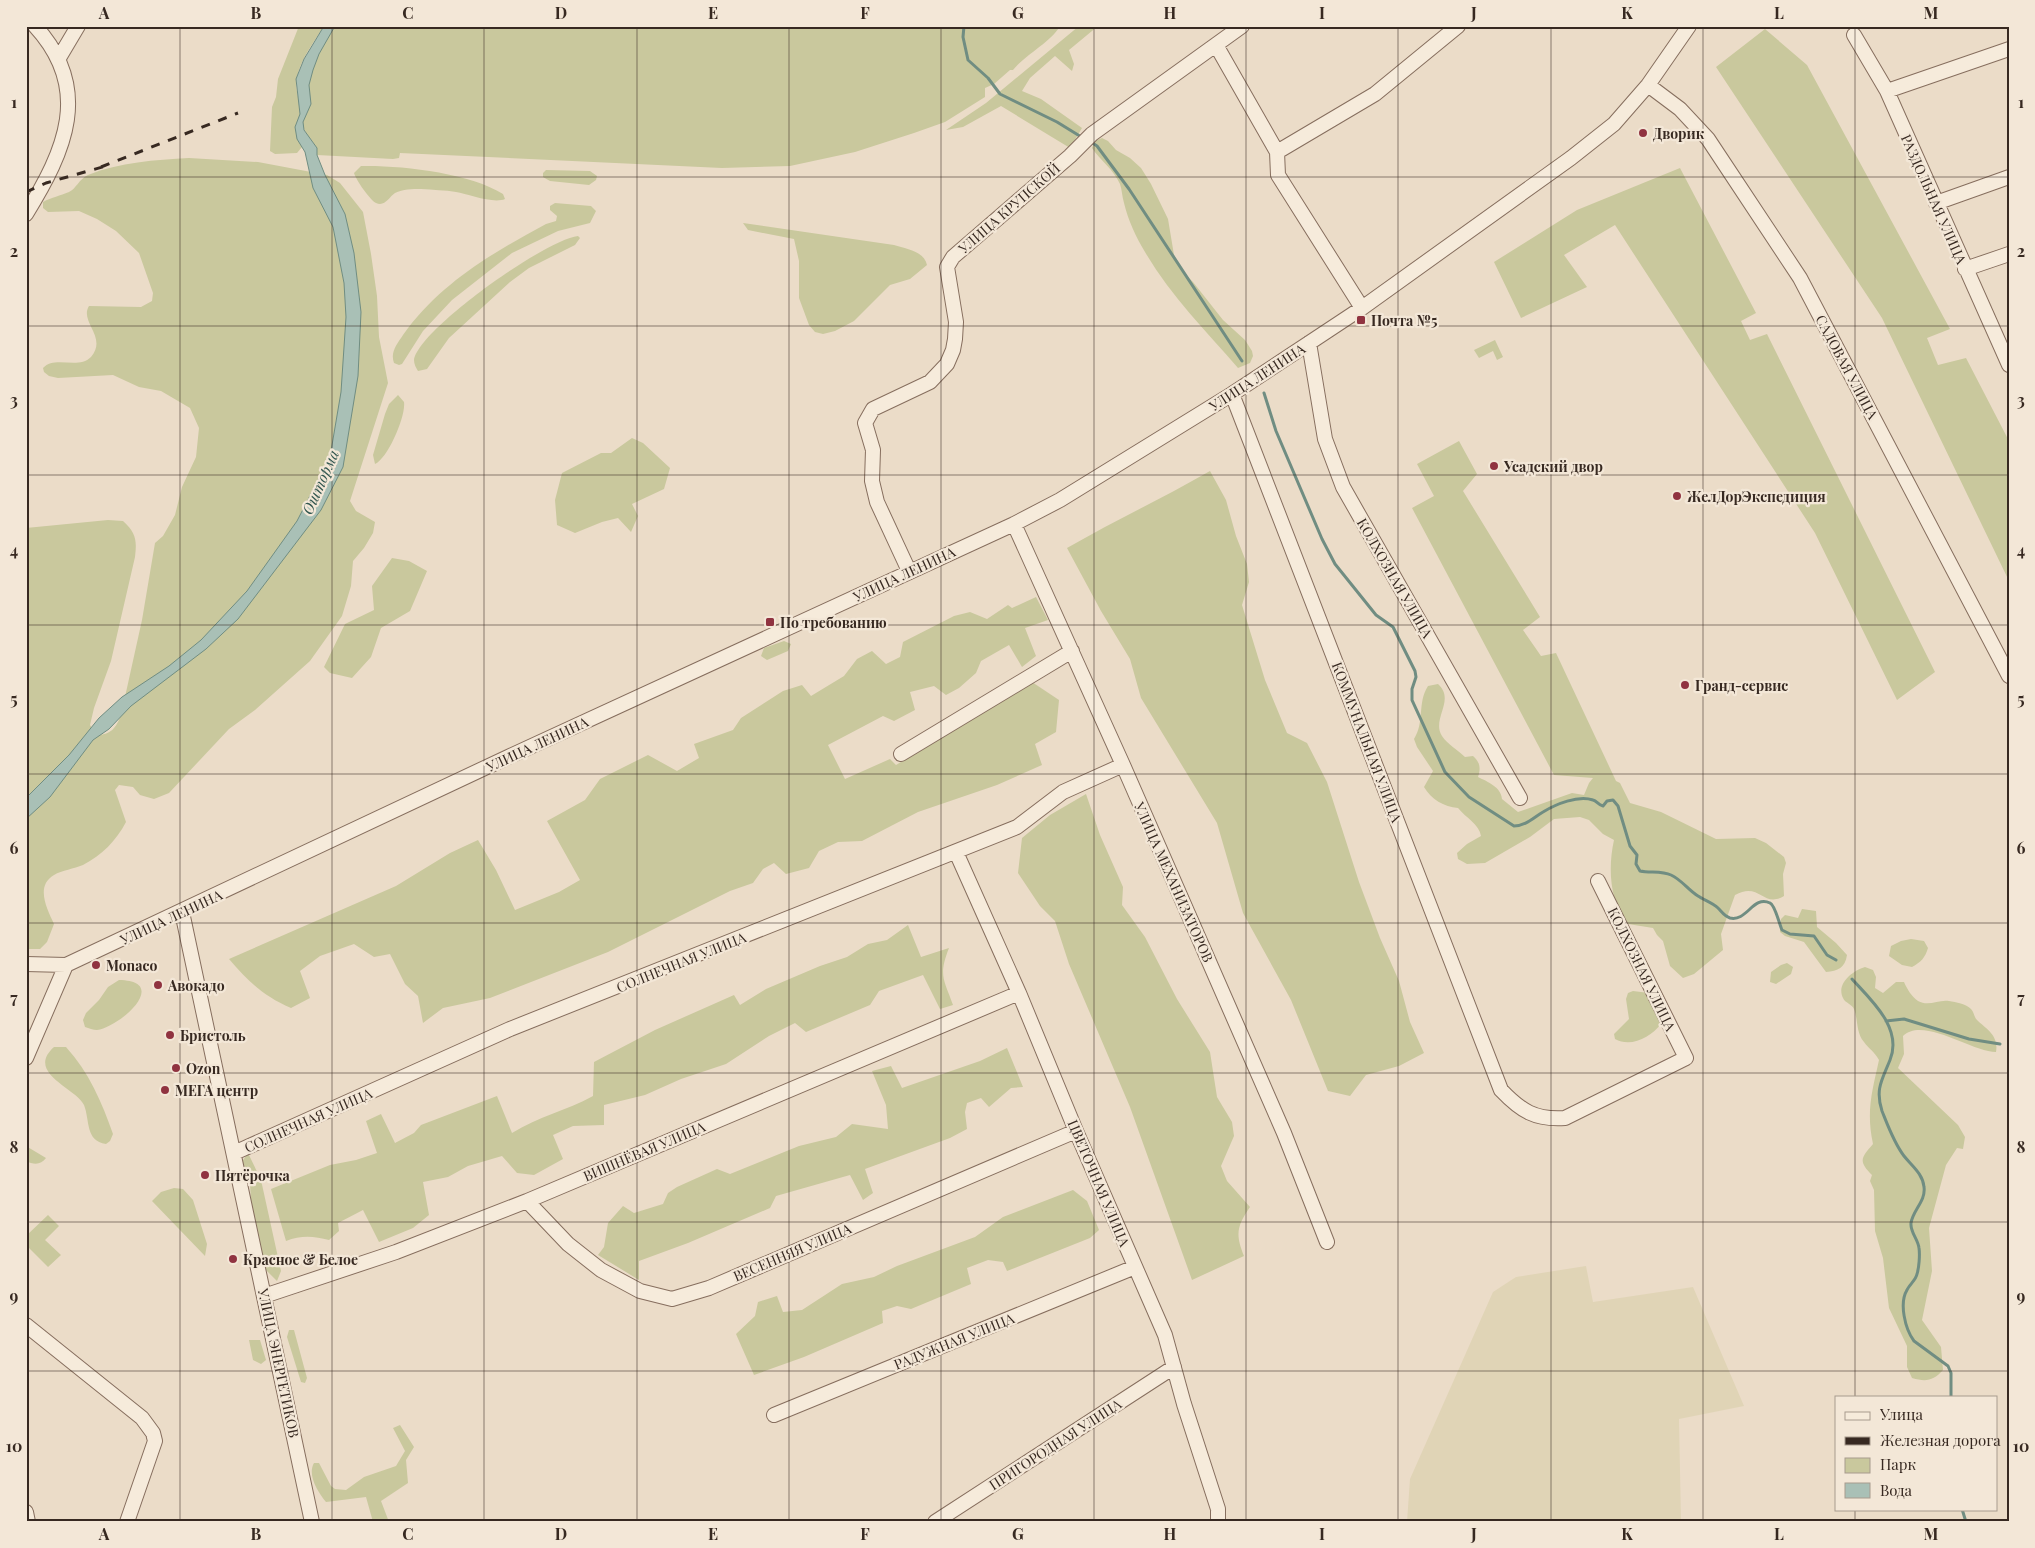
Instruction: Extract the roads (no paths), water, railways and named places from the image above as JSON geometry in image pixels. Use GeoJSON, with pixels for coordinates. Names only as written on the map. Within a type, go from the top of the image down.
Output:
{"type":"FeatureCollection","features":[{"type":"Feature","properties":{"kind":"street"},"geometry":{"type":"LineString","coordinates":[[26,214],[53,168],[63,139],[69,103],[65,75],[59,58],[49,42],[35,26]]}},
{"type":"Feature","properties":{"kind":"street"},"geometry":{"type":"LineString","coordinates":[[59,58],[78,26]]}},
{"type":"Feature","properties":{"kind":"street","name":"УЛИЦА КРУПСКОЙ"},"geometry":{"type":"LineString","coordinates":[[909,571],[877,502],[872,481],[873,450],[865,423],[873,410],[930,382],[947,364],[954,350],[956,322],[947,267],[953,257],[1092,134],[1242,26]]}},
{"type":"Feature","properties":{"kind":"street"},"geometry":{"type":"LineString","coordinates":[[1277,152],[1375,94],[1458,26]]}},
{"type":"Feature","properties":{"kind":"street","name":"УЛИЦА ЛЕНИНА"},"geometry":{"type":"LineString","coordinates":[[66,965],[496,763],[1014,524],[1060,500],[1232,394],[1362,308],[1571,158],[1614,124],[1648,85],[1689,26]]}},
{"type":"Feature","properties":{"kind":"street","name":"РАЗДОЛЬНАЯ УЛИЦА"},"geometry":{"type":"LineString","coordinates":[[1854,35],[1887,91],[2009,365]]}},
{"type":"Feature","properties":{"kind":"street"},"geometry":{"type":"LineString","coordinates":[[1216,45],[1277,152],[1278,175],[1362,308]]}},
{"type":"Feature","properties":{"kind":"street"},"geometry":{"type":"LineString","coordinates":[[1887,91],[2009,48]]}},
{"type":"Feature","properties":{"kind":"street","name":"САДОВАЯ УЛИЦА"},"geometry":{"type":"LineString","coordinates":[[1648,85],[1680,109],[1708,139],[1800,278],[2009,676]]}},
{"type":"Feature","properties":{"kind":"street"},"geometry":{"type":"LineString","coordinates":[[1936,203],[2009,177]]}},
{"type":"Feature","properties":{"kind":"street"},"geometry":{"type":"LineString","coordinates":[[1965,269],[2009,254]]}},
{"type":"Feature","properties":{"kind":"street","name":"КОЛХОЗНАЯ УЛИЦА"},"geometry":{"type":"LineString","coordinates":[[1309,343],[1325,439],[1343,487],[1520,798]]}},
{"type":"Feature","properties":{"kind":"street","name":"КОММУНАЛЬНАЯ УЛИЦА"},"geometry":{"type":"LineString","coordinates":[[1232,394],[1501,1090],[1517,1107],[1538,1117],[1565,1118],[1686,1058]]}},
{"type":"Feature","properties":{"kind":"street","name":"УЛИЦА МЕХАНИЗАТОРОВ"},"geometry":{"type":"LineString","coordinates":[[1014,524],[1123,764],[1284,1133],[1327,1242]]}},
{"type":"Feature","properties":{"kind":"street"},"geometry":{"type":"LineString","coordinates":[[901,754],[1072,651]]}},
{"type":"Feature","properties":{"kind":"street","name":"СОЛНЕЧНАЯ УЛИЦА"},"geometry":{"type":"LineString","coordinates":[[234,1153],[510,1029],[1017,827],[1062,792],[1123,764]]}},
{"type":"Feature","properties":{"kind":"street","name":"ЦВЕТОЧНАЯ УЛИЦА"},"geometry":{"type":"LineString","coordinates":[[956,852],[1019,993],[1076,1131],[1165,1335],[1218,1509],[1218,1522]]}},
{"type":"Feature","properties":{"kind":"street","name":"КОЛХОЗНАЯ УЛИЦА"},"geometry":{"type":"LineString","coordinates":[[1598,881],[1686,1058]]}},
{"type":"Feature","properties":{"kind":"street","name":"УЛИЦА ЭНЕРГЕТИКОВ"},"geometry":{"type":"LineString","coordinates":[[182,912],[312,1522]]}},
{"type":"Feature","properties":{"kind":"street"},"geometry":{"type":"LineString","coordinates":[[26,964],[66,965],[26,1058]]}},
{"type":"Feature","properties":{"kind":"street","name":"ВИШНЁВАЯ УЛИЦА"},"geometry":{"type":"LineString","coordinates":[[264,1296],[396,1252],[527,1200],[1019,993]]}},
{"type":"Feature","properties":{"kind":"street","name":"ВЕСЕННЯЯ УЛИЦА"},"geometry":{"type":"LineString","coordinates":[[527,1200],[568,1244],[601,1270],[640,1291],[672,1299],[709,1288],[1076,1131]]}},
{"type":"Feature","properties":{"kind":"street","name":"РАДУЖНАЯ УЛИЦА"},"geometry":{"type":"LineString","coordinates":[[774,1415],[1135,1267]]}},
{"type":"Feature","properties":{"kind":"street"},"geometry":{"type":"LineString","coordinates":[[26,1325],[142,1418],[154,1432],[153,1449],[127,1522]]}},
{"type":"Feature","properties":{"kind":"street","name":"ПРИГОРОДНАЯ УЛИЦА"},"geometry":{"type":"LineString","coordinates":[[935,1522],[1174,1367]]}},
{"type":"Feature","properties":{"kind":"street"},"geometry":{"type":"LineString","coordinates":[[26,1512],[28,1522]]}},
{"type":"Feature","properties":{"kind":"water","name":"Ошторма"},"geometry":{"type":"Polygon","coordinates":[[[324,26],[335,26],[319,54],[313,70],[309,85],[311,104],[303,122],[304,130],[317,148],[317,155],[325,175],[345,214],[354,253],[361,312],[358,376],[343,467],[321,510],[238,619],[206,649],[131,706],[109,729],[93,740],[50,797],[26,819],[26,798],[69,755],[99,718],[122,697],[169,666],[201,640],[247,591],[297,521],[330,457],[341,392],[346,317],[344,283],[333,227],[313,188],[305,152],[297,139],[295,127],[300,114],[296,79],[304,59],[324,26]]]}},
{"type":"Feature","properties":{"kind":"waterway"},"geometry":{"type":"LineString","coordinates":[[964,26],[963,37],[968,60],[988,78],[1000,94],[1057,122],[1083,138]]}},
{"type":"Feature","properties":{"kind":"waterway"},"geometry":{"type":"LineString","coordinates":[[1091,142],[1097,146],[1129,189],[1242,361]]}},
{"type":"Feature","properties":{"kind":"waterway"},"geometry":{"type":"LineString","coordinates":[[1264,393],[1276,431],[1322,539],[1335,564],[1376,615],[1393,627],[1415,671],[1416,677],[1412,689],[1412,700],[1445,772],[1469,797],[1514,826],[1526,823],[1548,809],[1574,799],[1587,799],[1603,806],[1607,801],[1613,800],[1618,806],[1630,846],[1637,855],[1636,864],[1640,871],[1671,875],[1694,894],[1716,906],[1730,918],[1741,916],[1759,903],[1770,903],[1782,930],[1790,934],[1814,936],[1827,955],[1836,960]]}},
{"type":"Feature","properties":{"kind":"waterway"},"geometry":{"type":"LineString","coordinates":[[1852,979],[1876,1005],[1889,1026],[1893,1048],[1880,1085],[1880,1103],[1894,1140],[1900,1151],[1919,1174],[1924,1187],[1923,1197],[1911,1223],[1918,1245],[1919,1258],[1916,1276],[1908,1288],[1903,1302],[1904,1316],[1914,1341],[1948,1366],[1951,1373],[1951,1396]]}},
{"type":"Feature","properties":{"kind":"waterway"},"geometry":{"type":"LineString","coordinates":[[1886,1021],[1904,1019],[1969,1039],[2000,1044]]}},
{"type":"Feature","properties":{"kind":"waterway"},"geometry":{"type":"LineString","coordinates":[[1962,1510],[1966,1522]]}},
{"type":"Feature","properties":{"kind":"railway"},"geometry":{"type":"LineString","coordinates":[[101,167],[238,113]]}},
{"type":"Feature","properties":{"kind":"railway"},"geometry":{"type":"LineString","coordinates":[[26,192],[46,183],[106,166]]}},
{"type":"Feature","properties":{"kind":"place","name":"Дворик"},"geometry":{"type":"Point","coordinates":[1643,133]}},
{"type":"Feature","properties":{"kind":"place","name":"Почта №5"},"geometry":{"type":"Point","coordinates":[1361,320]}},
{"type":"Feature","properties":{"kind":"place","name":"Усадский двор"},"geometry":{"type":"Point","coordinates":[1494,466]}},
{"type":"Feature","properties":{"kind":"place","name":"ЖелДорЭкспедиция"},"geometry":{"type":"Point","coordinates":[1677,496]}},
{"type":"Feature","properties":{"kind":"place","name":"По требованию"},"geometry":{"type":"Point","coordinates":[770,622]}},
{"type":"Feature","properties":{"kind":"place","name":"Гранд-сервис"},"geometry":{"type":"Point","coordinates":[1685,685]}},
{"type":"Feature","properties":{"kind":"place","name":"Monaco"},"geometry":{"type":"Point","coordinates":[96,965]}},
{"type":"Feature","properties":{"kind":"place","name":"Авокадо"},"geometry":{"type":"Point","coordinates":[158,985]}},
{"type":"Feature","properties":{"kind":"place","name":"Бристоль"},"geometry":{"type":"Point","coordinates":[170,1035]}},
{"type":"Feature","properties":{"kind":"place","name":"Ozon"},"geometry":{"type":"Point","coordinates":[176,1068]}},
{"type":"Feature","properties":{"kind":"place","name":"МЕГА центр"},"geometry":{"type":"Point","coordinates":[165,1090]}},
{"type":"Feature","properties":{"kind":"place","name":"Пятёрочка"},"geometry":{"type":"Point","coordinates":[205,1175]}},
{"type":"Feature","properties":{"kind":"place","name":"Красное & Белое"},"geometry":{"type":"Point","coordinates":[233,1259]}}]}
